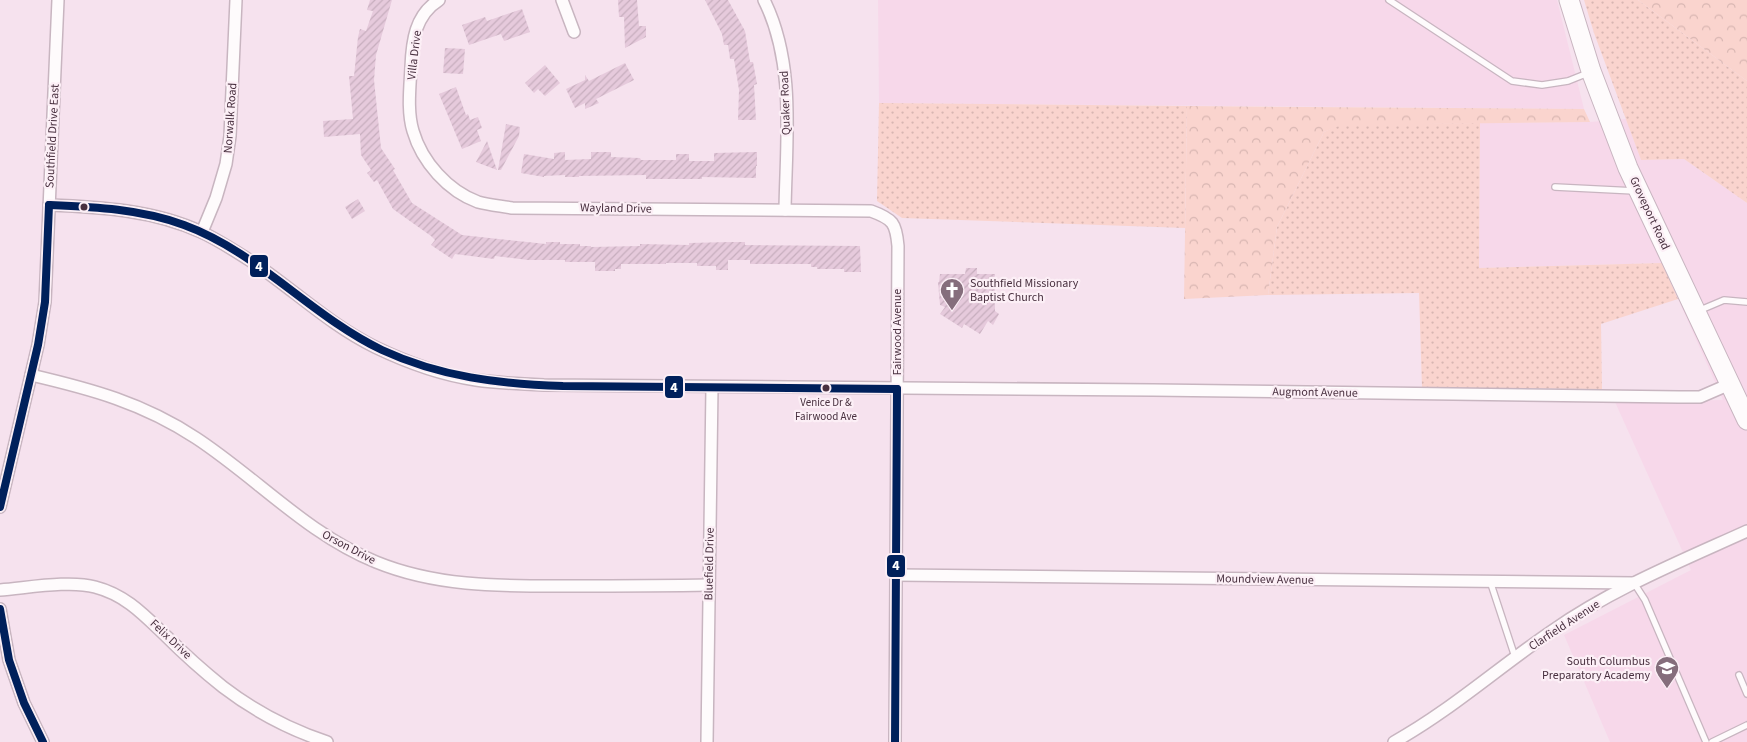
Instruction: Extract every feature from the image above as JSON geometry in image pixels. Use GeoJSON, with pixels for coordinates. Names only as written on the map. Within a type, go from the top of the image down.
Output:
{"type":"FeatureCollection","features":[{"type":"Feature","properties":{"kind":"main road","name":"Groveport Road"},"geometry":{"type":"LineString","coordinates":[[1569,0],[1606,113],[1640,192],[1747,420]]}},
{"type":"Feature","properties":{"kind":"street","name":"Southfield Drive East"},"geometry":{"type":"LineString","coordinates":[[0,507],[38,345],[45,302],[58,0]]}},
{"type":"Feature","properties":{"kind":"street","name":"Norwalk Road"},"geometry":{"type":"LineString","coordinates":[[202,232],[216,198],[226,164],[230,136],[236,0]]}},
{"type":"Feature","properties":{"kind":"street","name":"Villa Drive"},"geometry":{"type":"LineString","coordinates":[[410,89],[412,50],[418,24],[424,13],[439,0]]}},
{"type":"Feature","properties":{"kind":"street"},"geometry":{"type":"LineString","coordinates":[[562,0],[574,32]]}},
{"type":"Feature","properties":{"kind":"street","name":"Quaker Road"},"geometry":{"type":"LineString","coordinates":[[764,0],[776,31],[784,66],[786,99],[785,210]]}},
{"type":"Feature","properties":{"kind":"street","name":"Wayland Drive"},"geometry":{"type":"LineString","coordinates":[[410,89],[410,111],[413,131],[426,159],[434,170],[451,185],[478,202],[512,208],[871,211],[893,222]]}},
{"type":"Feature","properties":{"kind":"street","name":"Augmont Avenue"},"geometry":{"type":"LineString","coordinates":[[49,205],[132,211],[202,232],[255,264],[339,324],[374,346],[410,362],[476,380],[544,385],[1679,397],[1700,397],[1730,384]]}},
{"type":"Feature","properties":{"kind":"street","name":"Fairwood Avenue"},"geometry":{"type":"LineString","coordinates":[[893,222],[898,246],[895,742]]}},
{"type":"Feature","properties":{"kind":"street","name":"Orson Drive"},"geometry":{"type":"LineString","coordinates":[[31,375],[122,399],[160,416],[223,457],[309,525],[374,562],[401,572],[446,582],[491,586],[709,585]]}},
{"type":"Feature","properties":{"kind":"street","name":"Bluefield Drive"},"geometry":{"type":"LineString","coordinates":[[708,742],[712,387]]}},
{"type":"Feature","properties":{"kind":"street","name":"Clarfield Avenue"},"geometry":{"type":"LineString","coordinates":[[1394,742],[1421,726],[1552,630],[1599,602],[1634,583],[1746,534]]}},
{"type":"Feature","properties":{"kind":"street","name":"Moundview Avenue"},"geometry":{"type":"LineString","coordinates":[[896,575],[1634,583]]}},
{"type":"Feature","properties":{"kind":"street","name":"Felix Drive"},"geometry":{"type":"LineString","coordinates":[[0,590],[68,584],[92,586],[111,592],[133,605],[173,643],[243,701],[282,723],[327,742]]}},
{"type":"Feature","properties":{"kind":"street"},"geometry":{"type":"LineString","coordinates":[[0,609],[9,660],[24,704],[43,742]]}},
{"type":"Feature","properties":{"kind":"lane"},"geometry":{"type":"LineString","coordinates":[[1389,0],[1512,81],[1542,85],[1568,81],[1591,71]]}},
{"type":"Feature","properties":{"kind":"lane"},"geometry":{"type":"LineString","coordinates":[[1555,187],[1640,192]]}},
{"type":"Feature","properties":{"kind":"lane"},"geometry":{"type":"LineString","coordinates":[[1696,312],[1724,300],[1747,302]]}},
{"type":"Feature","properties":{"kind":"lane"},"geometry":{"type":"LineString","coordinates":[[1490,581],[1515,657]]}},
{"type":"Feature","properties":{"kind":"lane"},"geometry":{"type":"LineString","coordinates":[[1634,583],[1645,600],[1706,742]]}},
{"type":"Feature","properties":{"kind":"lane"},"geometry":{"type":"LineString","coordinates":[[1739,675],[1747,694]]}},
{"type":"Feature","properties":{"kind":"lane"},"geometry":{"type":"LineString","coordinates":[[1712,742],[1747,725]]}},
{"type":"Feature","properties":{"kind":"shaded area"},"geometry":{"type":"Polygon","coordinates":[[[878,0],[1557,0],[1584,109],[879,103],[878,0]]]}},
{"type":"Feature","properties":{"kind":"shaded area"},"geometry":{"type":"Polygon","coordinates":[[[1626,119],[1641,160],[1684,159],[1747,203],[1747,742],[1610,742],[1564,635],[1691,570],[1615,402],[1723,400],[1662,263],[1479,268],[1480,123],[1590,122],[1626,119]]]}},
{"type":"Feature","properties":{"kind":"green space"},"geometry":{"type":"Polygon","coordinates":[[[1584,0],[1638,0],[1747,81],[1747,203],[1684,159],[1641,160],[1594,33],[1584,0]]]}},
{"type":"Feature","properties":{"kind":"green space"},"geometry":{"type":"Polygon","coordinates":[[[1638,0],[1747,0],[1747,81],[1638,0]]]}},
{"type":"Feature","properties":{"kind":"green space"},"geometry":{"type":"Polygon","coordinates":[[[879,103],[1187,106],[1185,228],[902,218],[877,201],[879,103]]]}},
{"type":"Feature","properties":{"kind":"green space"},"geometry":{"type":"Polygon","coordinates":[[[1187,106],[1584,109],[1590,122],[1341,125],[1324,132],[1277,227],[1268,295],[1184,299],[1187,106]]]}},
{"type":"Feature","properties":{"kind":"green space"},"geometry":{"type":"Polygon","coordinates":[[[1480,123],[1479,268],[1662,263],[1678,299],[1601,324],[1602,389],[1422,388],[1419,293],[1268,295],[1277,227],[1324,132],[1341,124],[1480,123]]]}},
{"type":"Feature","properties":{"kind":"building"},"geometry":{"type":"Polygon","coordinates":[[[370,0],[392,0],[376,55],[374,80],[381,148],[395,169],[393,170],[412,203],[462,235],[546,244],[546,242],[560,242],[560,244],[580,244],[580,246],[591,247],[640,246],[640,244],[689,245],[689,243],[730,242],[745,242],[745,245],[860,246],[861,272],[844,272],[844,269],[817,269],[817,267],[811,267],[811,264],[750,264],[750,260],[728,260],[728,270],[716,270],[716,266],[697,266],[697,263],[666,263],[621,264],[621,269],[615,269],[615,271],[595,271],[595,262],[528,260],[495,256],[494,259],[455,254],[452,259],[431,245],[435,240],[431,236],[393,209],[377,180],[374,182],[367,173],[371,170],[361,155],[360,134],[324,137],[323,121],[353,119],[349,76],[354,76],[360,29],[366,31],[373,11],[367,10],[370,0]]]}},
{"type":"Feature","properties":{"kind":"building"},"geometry":{"type":"Polygon","coordinates":[[[618,0],[637,0],[639,26],[646,26],[646,37],[625,48],[624,17],[619,17],[618,0]]]}},
{"type":"Feature","properties":{"kind":"building"},"geometry":{"type":"Polygon","coordinates":[[[705,0],[728,0],[745,31],[750,62],[753,62],[757,84],[754,85],[756,120],[738,120],[739,90],[734,59],[730,59],[728,45],[724,45],[722,34],[705,0]]]}},
{"type":"Feature","properties":{"kind":"building"},"geometry":{"type":"Polygon","coordinates":[[[522,9],[530,32],[504,41],[501,34],[469,45],[462,25],[485,17],[487,21],[522,9]]]}},
{"type":"Feature","properties":{"kind":"building"},"geometry":{"type":"Polygon","coordinates":[[[445,48],[465,49],[463,74],[443,73],[445,48]]]}},
{"type":"Feature","properties":{"kind":"building"},"geometry":{"type":"Polygon","coordinates":[[[625,63],[634,80],[596,99],[599,103],[585,109],[585,103],[575,108],[566,89],[585,80],[585,75],[589,81],[625,63]]]}},
{"type":"Feature","properties":{"kind":"building"},"geometry":{"type":"Polygon","coordinates":[[[545,65],[560,83],[545,96],[538,89],[534,93],[525,83],[545,65]]]}},
{"type":"Feature","properties":{"kind":"building"},"geometry":{"type":"Polygon","coordinates":[[[456,87],[466,115],[468,114],[470,120],[478,117],[482,128],[477,130],[481,141],[462,149],[439,94],[456,87]]]}},
{"type":"Feature","properties":{"kind":"building"},"geometry":{"type":"Polygon","coordinates":[[[506,124],[520,127],[519,136],[501,170],[498,170],[506,124]]]}},
{"type":"Feature","properties":{"kind":"building"},"geometry":{"type":"Polygon","coordinates":[[[487,141],[497,170],[476,162],[487,141]]]}},
{"type":"Feature","properties":{"kind":"building"},"geometry":{"type":"Polygon","coordinates":[[[565,152],[565,160],[591,159],[591,152],[611,152],[611,157],[640,158],[641,160],[676,160],[676,154],[689,154],[689,161],[714,161],[714,153],[757,152],[756,178],[646,179],[646,175],[565,177],[565,175],[544,177],[521,173],[524,154],[554,159],[554,153],[565,152]]]}},
{"type":"Feature","properties":{"kind":"building"},"geometry":{"type":"Polygon","coordinates":[[[358,199],[365,211],[352,219],[345,207],[358,199]]]}},
{"type":"Feature","properties":{"kind":"building"},"geometry":{"type":"Polygon","coordinates":[[[966,268],[977,268],[977,274],[995,274],[995,311],[999,314],[993,325],[988,321],[980,334],[964,324],[962,328],[940,314],[945,307],[940,305],[938,282],[940,274],[965,274],[966,268]]]}},
{"type":"Feature","properties":{"kind":"transit line","name":"4"},"geometry":{"type":"LineString","coordinates":[[49,205],[134,212],[184,225],[236,251],[356,336],[404,359],[448,373],[493,381],[563,386],[897,389]]}},
{"type":"Feature","properties":{"kind":"transit line","name":"4"},"geometry":{"type":"LineString","coordinates":[[0,507],[38,345],[45,302],[49,205]]}},
{"type":"Feature","properties":{"kind":"transit line","name":"4"},"geometry":{"type":"LineString","coordinates":[[895,742],[897,389]]}},
{"type":"Feature","properties":{"kind":"transit line","name":"4"},"geometry":{"type":"LineString","coordinates":[[0,609],[9,660],[24,703],[43,742]]}},
{"type":"Feature","properties":{"kind":"place","name":"Southfield Missionary Baptist Church"},"geometry":{"type":"Point","coordinates":[952,311]}},
{"type":"Feature","properties":{"kind":"place","name":"Venice Dr & Fairwood Ave"},"geometry":{"type":"Point","coordinates":[826,388]}},
{"type":"Feature","properties":{"kind":"place","name":"South Columbus Preparatory Academy"},"geometry":{"type":"Point","coordinates":[1667,689]}}]}
